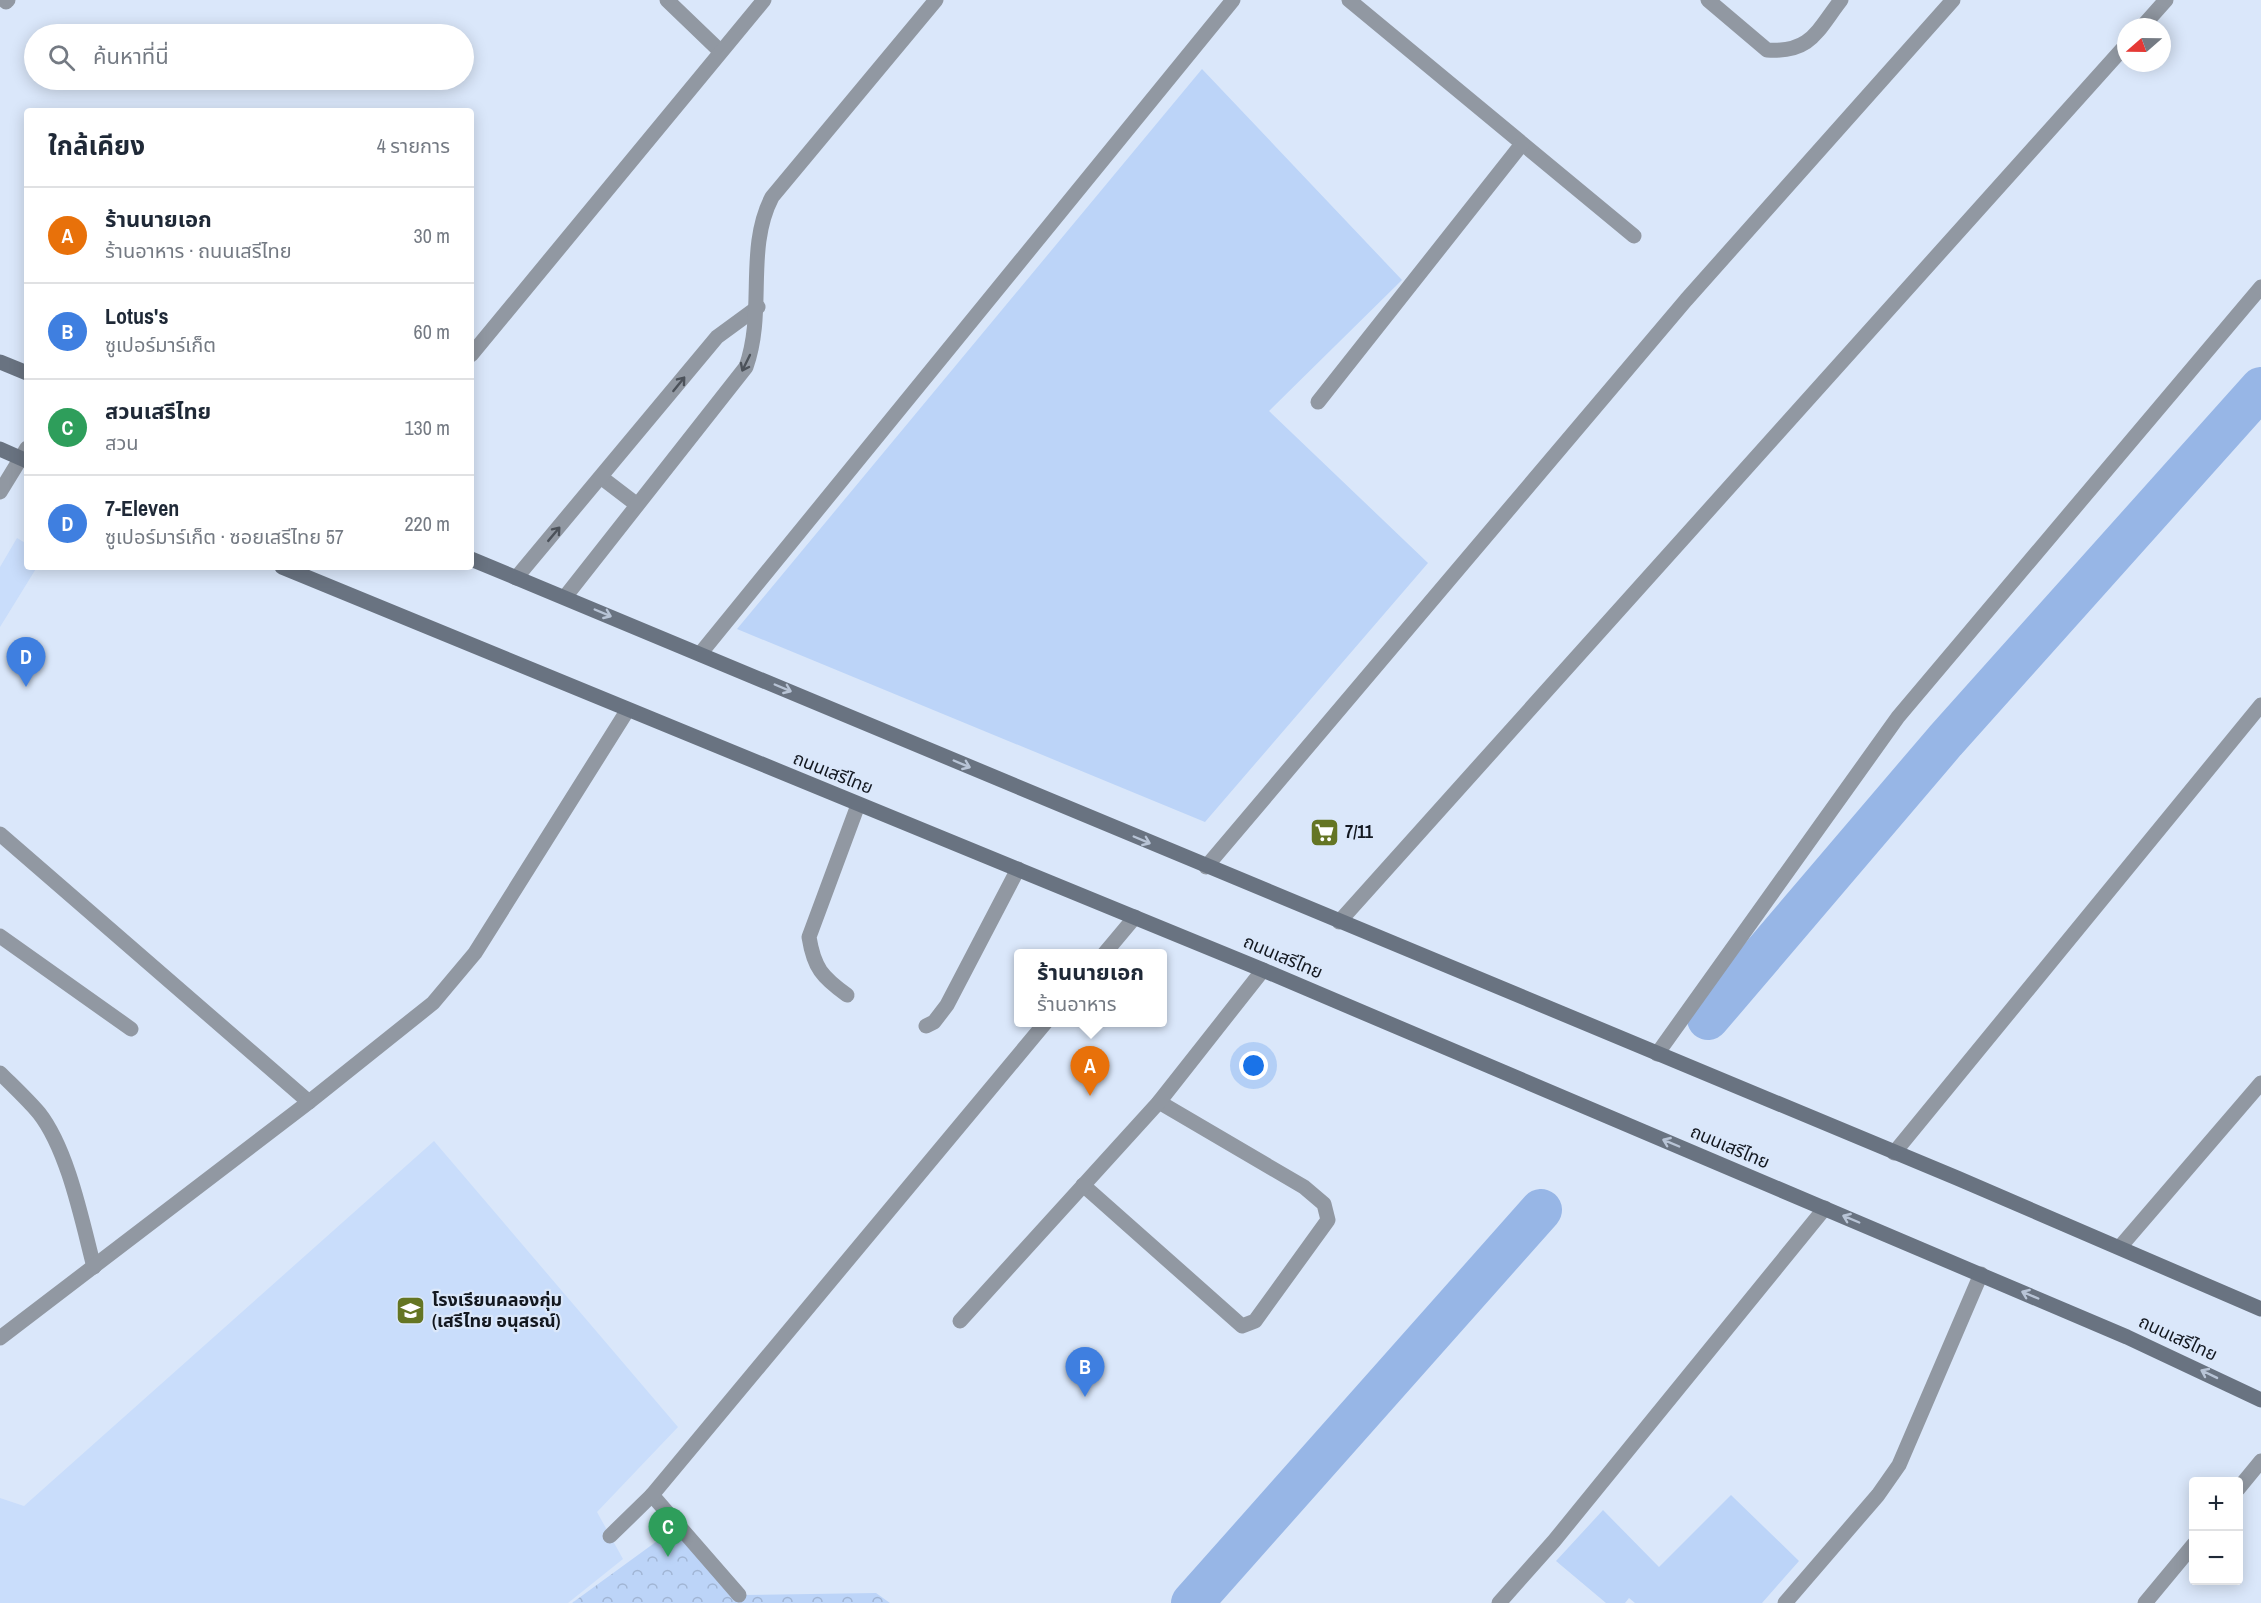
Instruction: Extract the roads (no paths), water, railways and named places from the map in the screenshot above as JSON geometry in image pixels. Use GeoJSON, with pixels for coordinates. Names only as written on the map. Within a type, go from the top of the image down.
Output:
{"type":"FeatureCollection","features":[{"type":"Feature","properties":{"kind":"main road"},"geometry":{"type":"LineString","coordinates":[[0,362],[24,373]]}},
{"type":"Feature","properties":{"kind":"main road"},"geometry":{"type":"LineString","coordinates":[[0,449],[24,456]]}},
{"type":"Feature","properties":{"kind":"main road"},"geometry":{"type":"LineString","coordinates":[[474,560],[2120,1247],[2261,1309]]}},
{"type":"Feature","properties":{"kind":"main road","name":"ถนนเสรีไทย"},"geometry":{"type":"LineString","coordinates":[[289,570],[627,711],[1263,970],[2127,1336],[2261,1401]]}},
{"type":"Feature","properties":{"kind":"street"},"geometry":{"type":"LineString","coordinates":[[667,0],[720,51]]}},
{"type":"Feature","properties":{"kind":"street"},"geometry":{"type":"LineString","coordinates":[[474,351],[764,0]]}},
{"type":"Feature","properties":{"kind":"street"},"geometry":{"type":"LineString","coordinates":[[565,597],[746,367],[753,347],[758,307],[758,243],[762,215],[772,197],[936,0]]}},
{"type":"Feature","properties":{"kind":"street"},"geometry":{"type":"LineString","coordinates":[[700,654],[1233,0]]}},
{"type":"Feature","properties":{"kind":"street"},"geometry":{"type":"LineString","coordinates":[[1348,0],[1634,236]]}},
{"type":"Feature","properties":{"kind":"street"},"geometry":{"type":"LineString","coordinates":[[1708,0],[1767,50],[1780,51],[1798,48],[1811,41],[1840,0]]}},
{"type":"Feature","properties":{"kind":"street"},"geometry":{"type":"LineString","coordinates":[[1206,867],[1686,300],[1953,0]]}},
{"type":"Feature","properties":{"kind":"street"},"geometry":{"type":"LineString","coordinates":[[2150,18],[2166,0]]}},
{"type":"Feature","properties":{"kind":"street"},"geometry":{"type":"LineString","coordinates":[[1339,922],[2117,55]]}},
{"type":"Feature","properties":{"kind":"street"},"geometry":{"type":"LineString","coordinates":[[1318,402],[1522,144]]}},
{"type":"Feature","properties":{"kind":"street"},"geometry":{"type":"LineString","coordinates":[[1657,1054],[1898,717],[2261,287]]}},
{"type":"Feature","properties":{"kind":"street"},"geometry":{"type":"LineString","coordinates":[[516,578],[602,478],[717,337],[758,307]]}},
{"type":"Feature","properties":{"kind":"street"},"geometry":{"type":"LineString","coordinates":[[0,492],[24,457]]}},
{"type":"Feature","properties":{"kind":"street"},"geometry":{"type":"LineString","coordinates":[[602,478],[636,504]]}},
{"type":"Feature","properties":{"kind":"street"},"geometry":{"type":"LineString","coordinates":[[1894,1153],[2261,705]]}},
{"type":"Feature","properties":{"kind":"street"},"geometry":{"type":"LineString","coordinates":[[0,1338],[309,1102],[433,1003],[475,953],[627,711]]}},
{"type":"Feature","properties":{"kind":"street"},"geometry":{"type":"LineString","coordinates":[[847,995],[824,979],[813,958],[809,937],[858,805]]}},
{"type":"Feature","properties":{"kind":"street"},"geometry":{"type":"LineString","coordinates":[[0,836],[309,1102]]}},
{"type":"Feature","properties":{"kind":"street"},"geometry":{"type":"LineString","coordinates":[[926,1026],[934,1022],[947,1005],[1018,869]]}},
{"type":"Feature","properties":{"kind":"street"},"geometry":{"type":"LineString","coordinates":[[1108,949],[1135,917]]}},
{"type":"Feature","properties":{"kind":"street"},"geometry":{"type":"LineString","coordinates":[[0,936],[131,1029]]}},
{"type":"Feature","properties":{"kind":"street"},"geometry":{"type":"LineString","coordinates":[[960,1321],[1158,1102],[1263,970]]}},
{"type":"Feature","properties":{"kind":"street"},"geometry":{"type":"LineString","coordinates":[[610,1536],[652,1495],[1044,1027]]}},
{"type":"Feature","properties":{"kind":"street"},"geometry":{"type":"LineString","coordinates":[[0,1073],[40,1115],[61,1154],[77,1200],[94,1267]]}},
{"type":"Feature","properties":{"kind":"street"},"geometry":{"type":"LineString","coordinates":[[2120,1247],[2261,1083]]}},
{"type":"Feature","properties":{"kind":"street"},"geometry":{"type":"LineString","coordinates":[[1083,1185],[1242,1326],[1255,1322],[1328,1220],[1324,1204],[1304,1187],[1158,1102]]}},
{"type":"Feature","properties":{"kind":"street"},"geometry":{"type":"LineString","coordinates":[[1499,1603],[1554,1541],[1825,1208]]}},
{"type":"Feature","properties":{"kind":"street"},"geometry":{"type":"LineString","coordinates":[[1785,1603],[1878,1495],[1899,1465],[1981,1274]]}},
{"type":"Feature","properties":{"kind":"street"},"geometry":{"type":"LineString","coordinates":[[2243,1483],[2261,1461]]}},
{"type":"Feature","properties":{"kind":"street"},"geometry":{"type":"LineString","coordinates":[[652,1495],[739,1595]]}},
{"type":"Feature","properties":{"kind":"street"},"geometry":{"type":"LineString","coordinates":[[2145,1603],[2189,1549]]}},
{"type":"Feature","properties":{"kind":"waterway"},"geometry":{"type":"LineString","coordinates":[[1708,1019],[1945,741],[2261,388]]}},
{"type":"Feature","properties":{"kind":"waterway"},"geometry":{"type":"LineString","coordinates":[[1192,1603],[1541,1210]]}},
{"type":"Feature","properties":{"kind":"place","name":"7-Eleven"},"geometry":{"type":"Point","coordinates":[26,687]}},
{"type":"Feature","properties":{"kind":"place","name":"7/11"},"geometry":{"type":"Point","coordinates":[1324,832]}},
{"type":"Feature","properties":{"kind":"place","name":"ร้านนายเอก"},"geometry":{"type":"Point","coordinates":[1090,1096]}},
{"type":"Feature","properties":{"kind":"place","name":"โรงเรียนคลองกุ่ม (เสรีไทย อนุสรณ์)"},"geometry":{"type":"Point","coordinates":[411,1310]}},
{"type":"Feature","properties":{"kind":"place","name":"Lotus's"},"geometry":{"type":"Point","coordinates":[1085,1397]}},
{"type":"Feature","properties":{"kind":"place","name":"สวนเสรีไทย"},"geometry":{"type":"Point","coordinates":[668,1557]}}]}
